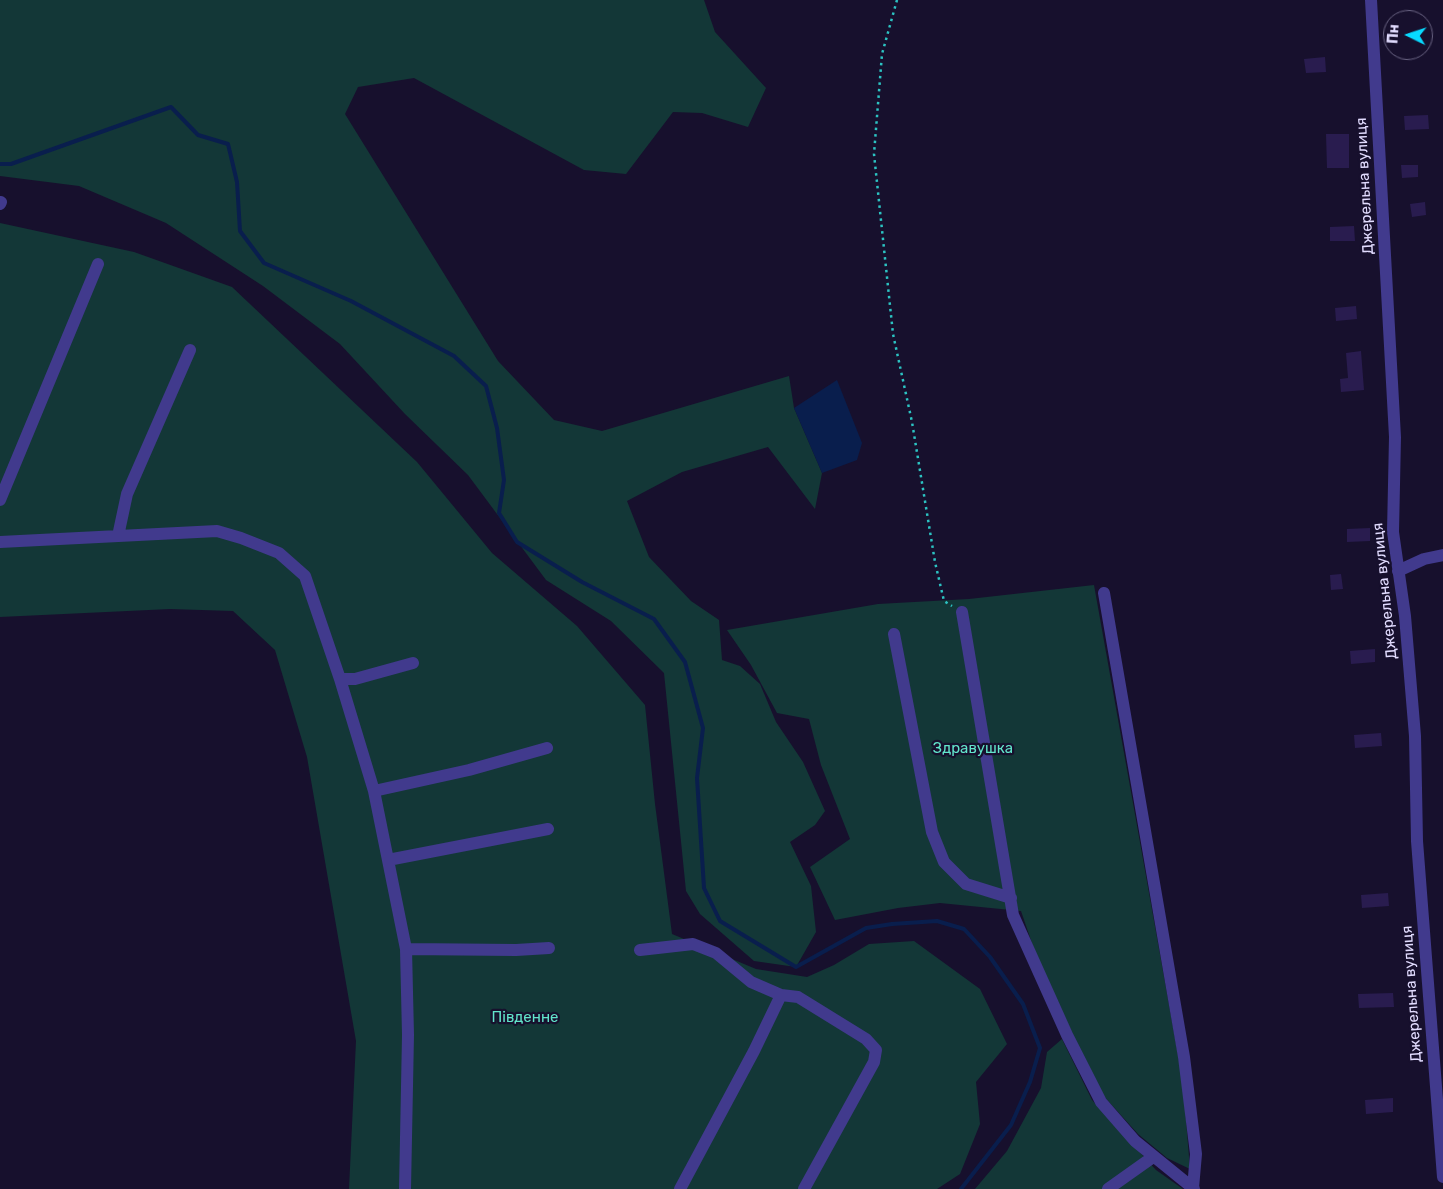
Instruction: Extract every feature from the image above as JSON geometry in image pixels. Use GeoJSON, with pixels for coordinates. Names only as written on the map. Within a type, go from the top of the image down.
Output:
{"type":"FeatureCollection","features":[{"type":"Feature","properties":{"kind":"street","name":"Джерельна вулиця"},"geometry":{"type":"LineString","coordinates":[[1371,0],[1395,437],[1393,532],[1405,616],[1415,736],[1418,841],[1443,1178]]}},
{"type":"Feature","properties":{"kind":"street"},"geometry":{"type":"LineString","coordinates":[[0,500],[98,264]]}},
{"type":"Feature","properties":{"kind":"street"},"geometry":{"type":"LineString","coordinates":[[118,536],[127,494],[190,350]]}},
{"type":"Feature","properties":{"kind":"street"},"geometry":{"type":"LineString","coordinates":[[0,542],[217,531],[241,538],[278,554],[305,576],[340,679],[374,791],[406,948],[408,1035],[405,1189]]}},
{"type":"Feature","properties":{"kind":"street"},"geometry":{"type":"LineString","coordinates":[[1398,571],[1424,559],[1443,555]]}},
{"type":"Feature","properties":{"kind":"street"},"geometry":{"type":"LineString","coordinates":[[1104,593],[1184,1057],[1196,1154],[1193,1189]]}},
{"type":"Feature","properties":{"kind":"street"},"geometry":{"type":"LineString","coordinates":[[962,612],[1013,915],[1067,1035],[1101,1102],[1134,1141],[1193,1189]]}},
{"type":"Feature","properties":{"kind":"street"},"geometry":{"type":"LineString","coordinates":[[894,634],[932,832],[944,862],[966,884],[1011,898]]}},
{"type":"Feature","properties":{"kind":"street"},"geometry":{"type":"LineString","coordinates":[[340,679],[355,679],[412,663]]}},
{"type":"Feature","properties":{"kind":"street"},"geometry":{"type":"LineString","coordinates":[[374,791],[470,770],[547,748]]}},
{"type":"Feature","properties":{"kind":"street"},"geometry":{"type":"LineString","coordinates":[[388,860],[548,829]]}},
{"type":"Feature","properties":{"kind":"street"},"geometry":{"type":"LineString","coordinates":[[640,950],[693,944],[716,953],[751,982],[781,995],[798,997],[866,1039],[876,1050],[874,1062],[804,1189]]}},
{"type":"Feature","properties":{"kind":"street"},"geometry":{"type":"LineString","coordinates":[[406,948],[516,950],[549,948]]}},
{"type":"Feature","properties":{"kind":"street"},"geometry":{"type":"LineString","coordinates":[[680,1189],[754,1051],[781,995]]}},
{"type":"Feature","properties":{"kind":"street"},"geometry":{"type":"LineString","coordinates":[[1108,1189],[1152,1157]]}},
{"type":"Feature","properties":{"kind":"path"},"geometry":{"type":"LineString","coordinates":[[897,0],[882,54],[875,164],[893,334],[912,422],[935,562],[944,601],[962,612]]}},
{"type":"Feature","properties":{"kind":"green space"},"geometry":{"type":"Polygon","coordinates":[[[0,0],[704,0],[715,32],[766,88],[748,127],[702,113],[673,112],[626,174],[584,170],[414,78],[358,87],[345,114],[498,361],[554,420],[602,431],[789,376],[794,408],[822,473],[815,509],[768,447],[682,472],[627,501],[649,557],[691,601],[719,620],[722,660],[740,666],[760,684],[776,722],[803,762],[825,811],[815,825],[790,842],[811,886],[816,932],[796,967],[754,961],[700,914],[686,891],[664,673],[611,621],[546,580],[468,475],[405,414],[340,344],[263,286],[166,223],[79,186],[0,176],[0,0]]]}},
{"type":"Feature","properties":{"kind":"green space","name":"Південне"},"geometry":{"type":"Polygon","coordinates":[[[0,223],[134,252],[232,287],[417,462],[492,553],[577,626],[645,705],[655,804],[672,934],[756,969],[807,977],[834,965],[869,944],[914,941],[980,989],[1007,1044],[976,1082],[980,1124],[960,1174],[937,1189],[349,1189],[356,1041],[307,757],[275,650],[233,611],[170,609],[0,617],[0,223]]]}},
{"type":"Feature","properties":{"kind":"green space","name":"Здравушка"},"geometry":{"type":"Polygon","coordinates":[[[1094,585],[1183,1083],[1190,1169],[1167,1158],[1138,1134],[1100,1092],[1037,958],[1021,911],[940,903],[898,908],[835,920],[810,867],[850,839],[821,765],[809,719],[777,713],[751,665],[727,630],[878,604],[969,599],[1094,585]]]}},
{"type":"Feature","properties":{"kind":"green space"},"geometry":{"type":"Polygon","coordinates":[[[1062,1039],[1092,1100],[1156,1170],[1183,1189],[975,1189],[1007,1151],[1041,1088],[1047,1052],[1062,1039]]]}},
{"type":"Feature","properties":{"kind":"water"},"geometry":{"type":"Polygon","coordinates":[[[837,380],[862,443],[857,460],[822,473],[794,408],[837,380]]]}},
{"type":"Feature","properties":{"kind":"building"},"geometry":{"type":"Polygon","coordinates":[[[1325,57],[1326,72],[1306,73],[1304,59],[1325,57]]]}},
{"type":"Feature","properties":{"kind":"building"},"geometry":{"type":"Polygon","coordinates":[[[1428,115],[1429,129],[1405,130],[1404,116],[1428,115]]]}},
{"type":"Feature","properties":{"kind":"building"},"geometry":{"type":"Polygon","coordinates":[[[1326,134],[1349,134],[1349,168],[1327,168],[1326,134]]]}},
{"type":"Feature","properties":{"kind":"building"},"geometry":{"type":"Polygon","coordinates":[[[1401,165],[1418,165],[1418,177],[1402,178],[1401,165]]]}},
{"type":"Feature","properties":{"kind":"building"},"geometry":{"type":"Polygon","coordinates":[[[1425,202],[1426,215],[1412,217],[1410,204],[1425,202]]]}},
{"type":"Feature","properties":{"kind":"building"},"geometry":{"type":"Polygon","coordinates":[[[1354,226],[1355,241],[1330,241],[1330,227],[1354,226]]]}},
{"type":"Feature","properties":{"kind":"building"},"geometry":{"type":"Polygon","coordinates":[[[1356,306],[1357,319],[1336,321],[1335,308],[1356,306]]]}},
{"type":"Feature","properties":{"kind":"building"},"geometry":{"type":"Polygon","coordinates":[[[1361,351],[1364,390],[1341,392],[1340,379],[1348,378],[1346,353],[1361,351]]]}},
{"type":"Feature","properties":{"kind":"building"},"geometry":{"type":"Polygon","coordinates":[[[1370,528],[1370,541],[1347,542],[1347,529],[1370,528]]]}},
{"type":"Feature","properties":{"kind":"building"},"geometry":{"type":"Polygon","coordinates":[[[1341,574],[1343,589],[1331,590],[1330,575],[1341,574]]]}},
{"type":"Feature","properties":{"kind":"building"},"geometry":{"type":"Polygon","coordinates":[[[1375,649],[1375,662],[1351,664],[1350,651],[1375,649]]]}},
{"type":"Feature","properties":{"kind":"building"},"geometry":{"type":"Polygon","coordinates":[[[1381,733],[1382,746],[1355,748],[1354,735],[1381,733]]]}},
{"type":"Feature","properties":{"kind":"building"},"geometry":{"type":"Polygon","coordinates":[[[1388,893],[1389,906],[1362,908],[1361,895],[1388,893]]]}},
{"type":"Feature","properties":{"kind":"building"},"geometry":{"type":"Polygon","coordinates":[[[1393,993],[1394,1007],[1359,1008],[1358,994],[1393,993]]]}},
{"type":"Feature","properties":{"kind":"building"},"geometry":{"type":"Polygon","coordinates":[[[1393,1098],[1393,1112],[1366,1114],[1365,1100],[1393,1098]]]}},
{"type":"Feature","properties":{"kind":"waterway"},"geometry":{"type":"LineString","coordinates":[[0,164],[11,164],[171,107],[198,135],[228,144],[237,182],[240,231],[264,263],[351,301],[454,356],[486,386],[497,428],[504,480],[499,513],[517,542],[582,582],[654,619],[685,662],[703,728],[697,778],[704,888],[720,921],[796,967],[866,928],[937,921],[964,929],[990,957],[1023,1004],[1040,1048],[1030,1082],[1011,1125],[961,1189]]}}]}
